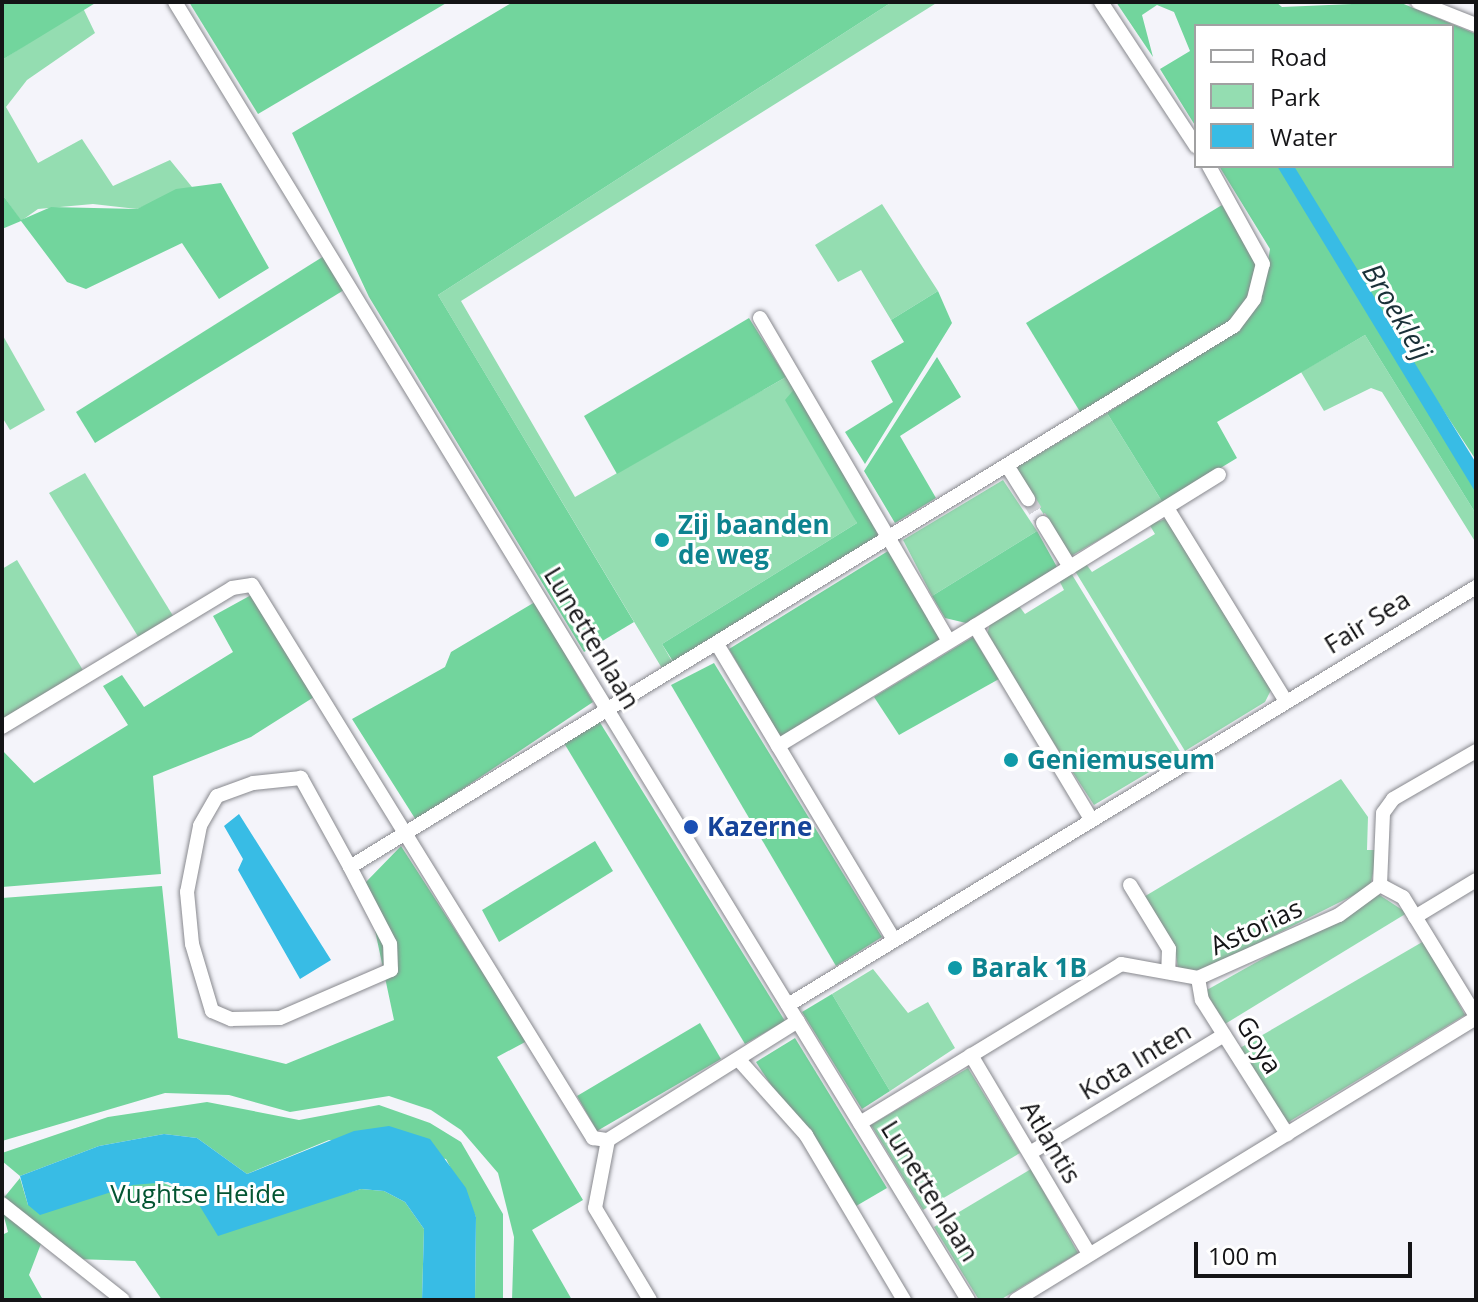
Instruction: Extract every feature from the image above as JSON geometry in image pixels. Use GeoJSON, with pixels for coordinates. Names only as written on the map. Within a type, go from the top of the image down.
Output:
{"type":"FeatureCollection","features":[{"type":"Feature","properties":{"kind":"street","name":"Lunettenlaan"},"geometry":{"type":"LineString","coordinates":[[175,2],[968,1300]]}},
{"type":"Feature","properties":{"kind":"street"},"geometry":{"type":"LineString","coordinates":[[1101,2],[1194,143]]}},
{"type":"Feature","properties":{"kind":"street"},"geometry":{"type":"LineString","coordinates":[[1418,2],[1476,25]]}},
{"type":"Feature","properties":{"kind":"street"},"geometry":{"type":"LineString","coordinates":[[350,867],[1214,341],[1248,311],[1263,264],[1242,216],[1210,168]]}},
{"type":"Feature","properties":{"kind":"street"},"geometry":{"type":"LineString","coordinates":[[760,318],[949,641]]}},
{"type":"Feature","properties":{"kind":"street"},"geometry":{"type":"LineString","coordinates":[[1008,467],[1028,499]]}},
{"type":"Feature","properties":{"kind":"street"},"geometry":{"type":"LineString","coordinates":[[778,746],[1219,475]]}},
{"type":"Feature","properties":{"kind":"street"},"geometry":{"type":"LineString","coordinates":[[1167,508],[1285,700]]}},
{"type":"Feature","properties":{"kind":"street"},"geometry":{"type":"LineString","coordinates":[[1043,523],[1070,567]]}},
{"type":"Feature","properties":{"kind":"street"},"geometry":{"type":"LineString","coordinates":[[2,727],[232,588],[252,585],[593,1138],[608,1140],[798,1021]]}},
{"type":"Feature","properties":{"kind":"street","name":"Fair Sea"},"geometry":{"type":"LineString","coordinates":[[788,1005],[1285,700],[1476,587]]}},
{"type":"Feature","properties":{"kind":"street"},"geometry":{"type":"LineString","coordinates":[[975,626],[1091,819]]}},
{"type":"Feature","properties":{"kind":"street"},"geometry":{"type":"LineString","coordinates":[[717,644],[894,940]]}},
{"type":"Feature","properties":{"kind":"street"},"geometry":{"type":"LineString","coordinates":[[1016,1300],[1476,1017],[1403,897],[1380,885],[1387,807],[1476,751]]}},
{"type":"Feature","properties":{"kind":"street"},"geometry":{"type":"LineString","coordinates":[[301,778],[350,867],[390,944],[391,970],[280,1018],[231,1019],[212,1011],[192,944],[187,892],[200,826],[217,796],[253,783],[301,778]]}},
{"type":"Feature","properties":{"kind":"street"},"geometry":{"type":"LineString","coordinates":[[1415,917],[1476,880]]}},
{"type":"Feature","properties":{"kind":"street"},"geometry":{"type":"LineString","coordinates":[[1130,885],[1169,949],[1168,972]]}},
{"type":"Feature","properties":{"kind":"street","name":"Astorias"},"geometry":{"type":"LineString","coordinates":[[860,1123],[1121,964],[1198,978],[1339,915],[1380,885]]}},
{"type":"Feature","properties":{"kind":"street","name":"Goya"},"geometry":{"type":"LineString","coordinates":[[1198,978],[1202,1000],[1287,1134]]}},
{"type":"Feature","properties":{"kind":"street","name":"Kota Inten"},"geometry":{"type":"LineString","coordinates":[[1030,1153],[1224,1035]]}},
{"type":"Feature","properties":{"kind":"street","name":"Atlantis"},"geometry":{"type":"LineString","coordinates":[[971,1055],[1089,1254]]}},
{"type":"Feature","properties":{"kind":"street"},"geometry":{"type":"LineString","coordinates":[[739,1060],[806,1135],[904,1300]]}},
{"type":"Feature","properties":{"kind":"street"},"geometry":{"type":"LineString","coordinates":[[608,1140],[595,1208],[650,1300]]}},
{"type":"Feature","properties":{"kind":"street"},"geometry":{"type":"LineString","coordinates":[[2,1204],[123,1300]]}},
{"type":"Feature","properties":{"kind":"green space"},"geometry":{"type":"Polygon","coordinates":[[[2,2],[97,2],[2,60],[2,2]]]}},
{"type":"Feature","properties":{"kind":"green space"},"geometry":{"type":"Polygon","coordinates":[[[189,2],[448,2],[258,114],[189,2]]]}},
{"type":"Feature","properties":{"kind":"green space"},"geometry":{"type":"Polygon","coordinates":[[[513,2],[892,2],[438,295],[634,622],[584,652],[369,297],[292,133],[513,2]]]}},
{"type":"Feature","properties":{"kind":"green space"},"geometry":{"type":"Polygon","coordinates":[[[892,2],[938,2],[461,301],[575,497],[786,377],[796,387],[857,523],[662,644],[673,663],[663,670],[438,295],[892,2]]]}},
{"type":"Feature","properties":{"kind":"green space"},"geometry":{"type":"Polygon","coordinates":[[[1116,2],[1276,2],[1282,7],[1399,2],[1452,24],[1194,24],[1194,124],[1160,69],[1190,51],[1174,12],[1157,5],[1142,15],[1153,57],[1116,2]]]}},
{"type":"Feature","properties":{"kind":"green space"},"geometry":{"type":"Polygon","coordinates":[[[83,8],[95,33],[27,80],[6,107],[38,163],[82,139],[113,186],[170,160],[192,187],[137,209],[93,204],[38,209],[21,221],[2,194],[2,60],[83,8]]]}},
{"type":"Feature","properties":{"kind":"green space"},"geometry":{"type":"Polygon","coordinates":[[[1454,25],[1476,34],[1476,460],[1326,232],[1476,480],[1476,514],[1365,335],[1217,422],[1237,458],[1163,503],[1107,413],[1235,332],[1263,294],[1270,249],[1220,168],[1454,168],[1454,25]]]}},
{"type":"Feature","properties":{"kind":"green space"},"geometry":{"type":"Polygon","coordinates":[[[221,183],[269,268],[219,299],[182,243],[86,289],[67,282],[21,221],[2,229],[2,194],[21,220],[51,207],[137,209],[176,189],[221,183]]]}},
{"type":"Feature","properties":{"kind":"green space"},"geometry":{"type":"Polygon","coordinates":[[[882,204],[938,291],[891,320],[861,270],[838,282],[815,245],[882,204]]]}},
{"type":"Feature","properties":{"kind":"green space"},"geometry":{"type":"Polygon","coordinates":[[[1222,205],[1256,264],[1244,308],[1228,325],[1082,415],[1026,323],[1222,205]]]}},
{"type":"Feature","properties":{"kind":"green space"},"geometry":{"type":"Polygon","coordinates":[[[324,256],[344,290],[95,443],[76,412],[324,256]]]}},
{"type":"Feature","properties":{"kind":"green space"},"geometry":{"type":"Polygon","coordinates":[[[938,291],[952,323],[865,464],[845,432],[893,402],[871,361],[904,342],[891,320],[938,291]]]}},
{"type":"Feature","properties":{"kind":"green space"},"geometry":{"type":"Polygon","coordinates":[[[749,318],[786,377],[617,474],[584,416],[749,318]]]}},
{"type":"Feature","properties":{"kind":"green space"},"geometry":{"type":"Polygon","coordinates":[[[2,334],[45,410],[10,430],[2,417],[2,334]]]}},
{"type":"Feature","properties":{"kind":"green space"},"geometry":{"type":"Polygon","coordinates":[[[1365,335],[1476,514],[1476,543],[1382,392],[1371,388],[1324,411],[1301,372],[1365,335]]]}},
{"type":"Feature","properties":{"kind":"green space"},"geometry":{"type":"Polygon","coordinates":[[[937,357],[961,397],[900,436],[936,498],[895,523],[864,471],[937,357]]]}},
{"type":"Feature","properties":{"kind":"green space"},"geometry":{"type":"Polygon","coordinates":[[[796,387],[885,533],[674,663],[662,644],[857,523],[785,400],[796,387]]]}},
{"type":"Feature","properties":{"kind":"green space"},"geometry":{"type":"Polygon","coordinates":[[[1107,413],[1163,503],[1071,556],[1014,469],[1107,413]]]}},
{"type":"Feature","properties":{"kind":"green space"},"geometry":{"type":"Polygon","coordinates":[[[85,473],[175,619],[139,638],[49,493],[85,473]]]}},
{"type":"Feature","properties":{"kind":"green space"},"geometry":{"type":"Polygon","coordinates":[[[1003,480],[1037,531],[932,596],[903,540],[1003,480]]]}},
{"type":"Feature","properties":{"kind":"green space"},"geometry":{"type":"Polygon","coordinates":[[[1166,519],[1271,690],[1265,702],[1185,751],[1075,571],[1086,564],[1092,572],[1155,534],[1149,524],[1166,519]]]}},
{"type":"Feature","properties":{"kind":"green space"},"geometry":{"type":"Polygon","coordinates":[[[1037,531],[1057,567],[966,623],[945,618],[932,596],[1037,531]]]}},
{"type":"Feature","properties":{"kind":"green space"},"geometry":{"type":"Polygon","coordinates":[[[888,551],[941,640],[781,739],[729,649],[888,551]]]}},
{"type":"Feature","properties":{"kind":"green space"},"geometry":{"type":"Polygon","coordinates":[[[17,560],[87,677],[2,726],[2,569],[17,560]]]}},
{"type":"Feature","properties":{"kind":"green space"},"geometry":{"type":"Polygon","coordinates":[[[1071,573],[1181,753],[1094,805],[986,639],[990,623],[1019,606],[1025,614],[1064,590],[1059,580],[1071,573]]]}},
{"type":"Feature","properties":{"kind":"green space"},"geometry":{"type":"Polygon","coordinates":[[[253,594],[314,697],[251,737],[153,776],[161,874],[2,887],[2,750],[34,783],[128,725],[103,686],[122,675],[144,707],[233,652],[213,616],[253,594]]]}},
{"type":"Feature","properties":{"kind":"green space"},"geometry":{"type":"Polygon","coordinates":[[[535,602],[593,702],[416,820],[352,719],[445,667],[451,652],[535,602]]]}},
{"type":"Feature","properties":{"kind":"green space"},"geometry":{"type":"Polygon","coordinates":[[[973,637],[999,679],[899,735],[874,697],[973,637]]]}},
{"type":"Feature","properties":{"kind":"green space"},"geometry":{"type":"Polygon","coordinates":[[[714,663],[882,937],[836,966],[671,685],[714,663]]]}},
{"type":"Feature","properties":{"kind":"green space"},"geometry":{"type":"Polygon","coordinates":[[[599,721],[785,1021],[745,1044],[564,743],[599,721]]]}},
{"type":"Feature","properties":{"kind":"green space"},"geometry":{"type":"Polygon","coordinates":[[[1341,779],[1368,817],[1367,850],[1378,850],[1370,887],[1197,974],[1178,969],[1176,954],[1142,898],[1341,779]]]}},
{"type":"Feature","properties":{"kind":"green space"},"geometry":{"type":"Polygon","coordinates":[[[595,841],[613,871],[499,942],[482,910],[595,841]]]}},
{"type":"Feature","properties":{"kind":"green space"},"geometry":{"type":"Polygon","coordinates":[[[401,846],[527,1041],[497,1057],[583,1200],[532,1230],[572,1300],[512,1300],[514,1237],[498,1173],[461,1130],[431,1110],[389,1096],[290,1112],[229,1095],[165,1093],[2,1141],[2,898],[162,886],[178,1038],[286,1064],[394,1020],[365,883],[401,846]]]}},
{"type":"Feature","properties":{"kind":"green space"},"geometry":{"type":"Polygon","coordinates":[[[1378,894],[1407,913],[1225,1024],[1205,991],[1378,894]]]}},
{"type":"Feature","properties":{"kind":"green space"},"geometry":{"type":"Polygon","coordinates":[[[1424,941],[1465,1015],[1287,1123],[1240,1048],[1424,941]]]}},
{"type":"Feature","properties":{"kind":"green space"},"geometry":{"type":"Polygon","coordinates":[[[873,969],[908,1013],[928,1002],[955,1048],[890,1091],[832,994],[873,969]]]}},
{"type":"Feature","properties":{"kind":"green space"},"geometry":{"type":"Polygon","coordinates":[[[832,994],[890,1091],[862,1109],[802,1012],[832,994]]]}},
{"type":"Feature","properties":{"kind":"green space"},"geometry":{"type":"Polygon","coordinates":[[[700,1023],[721,1059],[597,1131],[577,1096],[700,1023]]]}},
{"type":"Feature","properties":{"kind":"green space"},"geometry":{"type":"Polygon","coordinates":[[[795,1038],[887,1188],[851,1209],[756,1062],[795,1038]]]}},
{"type":"Feature","properties":{"kind":"green space"},"geometry":{"type":"Polygon","coordinates":[[[968,1068],[1020,1153],[923,1210],[871,1125],[968,1068]]]}},
{"type":"Feature","properties":{"kind":"green space"},"geometry":{"type":"Polygon","coordinates":[[[207,1102],[299,1120],[379,1105],[430,1123],[461,1142],[503,1214],[503,1300],[475,1300],[476,1217],[446,1159],[329,1140],[247,1174],[197,1138],[164,1134],[99,1146],[20,1176],[2,1161],[2,1153],[108,1117],[207,1102]]]}},
{"type":"Feature","properties":{"kind":"green space"},"geometry":{"type":"Polygon","coordinates":[[[1031,1169],[1078,1253],[1000,1300],[979,1300],[934,1227],[1031,1169]]]}},
{"type":"Feature","properties":{"kind":"green space"},"geometry":{"type":"Polygon","coordinates":[[[20,1178],[28,1205],[156,1180],[193,1195],[329,1198],[361,1189],[384,1191],[405,1202],[424,1229],[422,1300],[162,1300],[135,1261],[76,1259],[2,1200],[20,1178]]]}},
{"type":"Feature","properties":{"kind":"green space"},"geometry":{"type":"Polygon","coordinates":[[[2,1209],[42,1241],[29,1275],[43,1300],[2,1300],[2,1235],[8,1232],[2,1209]]]}},
{"type":"Feature","properties":{"kind":"water"},"geometry":{"type":"Polygon","coordinates":[[[1278,168],[1295,168],[1476,463],[1476,493],[1278,168]]]}},
{"type":"Feature","properties":{"kind":"water"},"geometry":{"type":"Polygon","coordinates":[[[239,814],[331,960],[300,979],[238,870],[243,859],[224,826],[239,814]]]}},
{"type":"Feature","properties":{"kind":"water"},"geometry":{"type":"Polygon","coordinates":[[[389,1126],[430,1139],[466,1188],[476,1217],[475,1300],[422,1300],[424,1229],[405,1202],[384,1191],[361,1189],[218,1236],[193,1195],[168,1182],[133,1185],[40,1215],[28,1205],[20,1176],[99,1146],[164,1134],[197,1138],[247,1174],[354,1131],[389,1126]]]}},
{"type":"Feature","properties":{"kind":"tunnel"},"geometry":{"type":"LineString","coordinates":[[1028,499],[1043,523]]}},
{"type":"Feature","properties":{"kind":"place","name":"Zij baanden de weg"},"geometry":{"type":"Point","coordinates":[662,540]}},
{"type":"Feature","properties":{"kind":"place","name":"Geniemuseum"},"geometry":{"type":"Point","coordinates":[1011,760]}},
{"type":"Feature","properties":{"kind":"place","name":"Kazerne"},"geometry":{"type":"Point","coordinates":[691,827]}},
{"type":"Feature","properties":{"kind":"place","name":"Barak 1B"},"geometry":{"type":"Point","coordinates":[955,968]}},
{"type":"Feature","properties":{"kind":"water label","name":"Broekleij"},"geometry":{"type":"Point","coordinates":[1398,311]}},
{"type":"Feature","properties":{"kind":"park label","name":"Vughtse Heide"},"geometry":{"type":"Point","coordinates":[198,1194]}}]}
